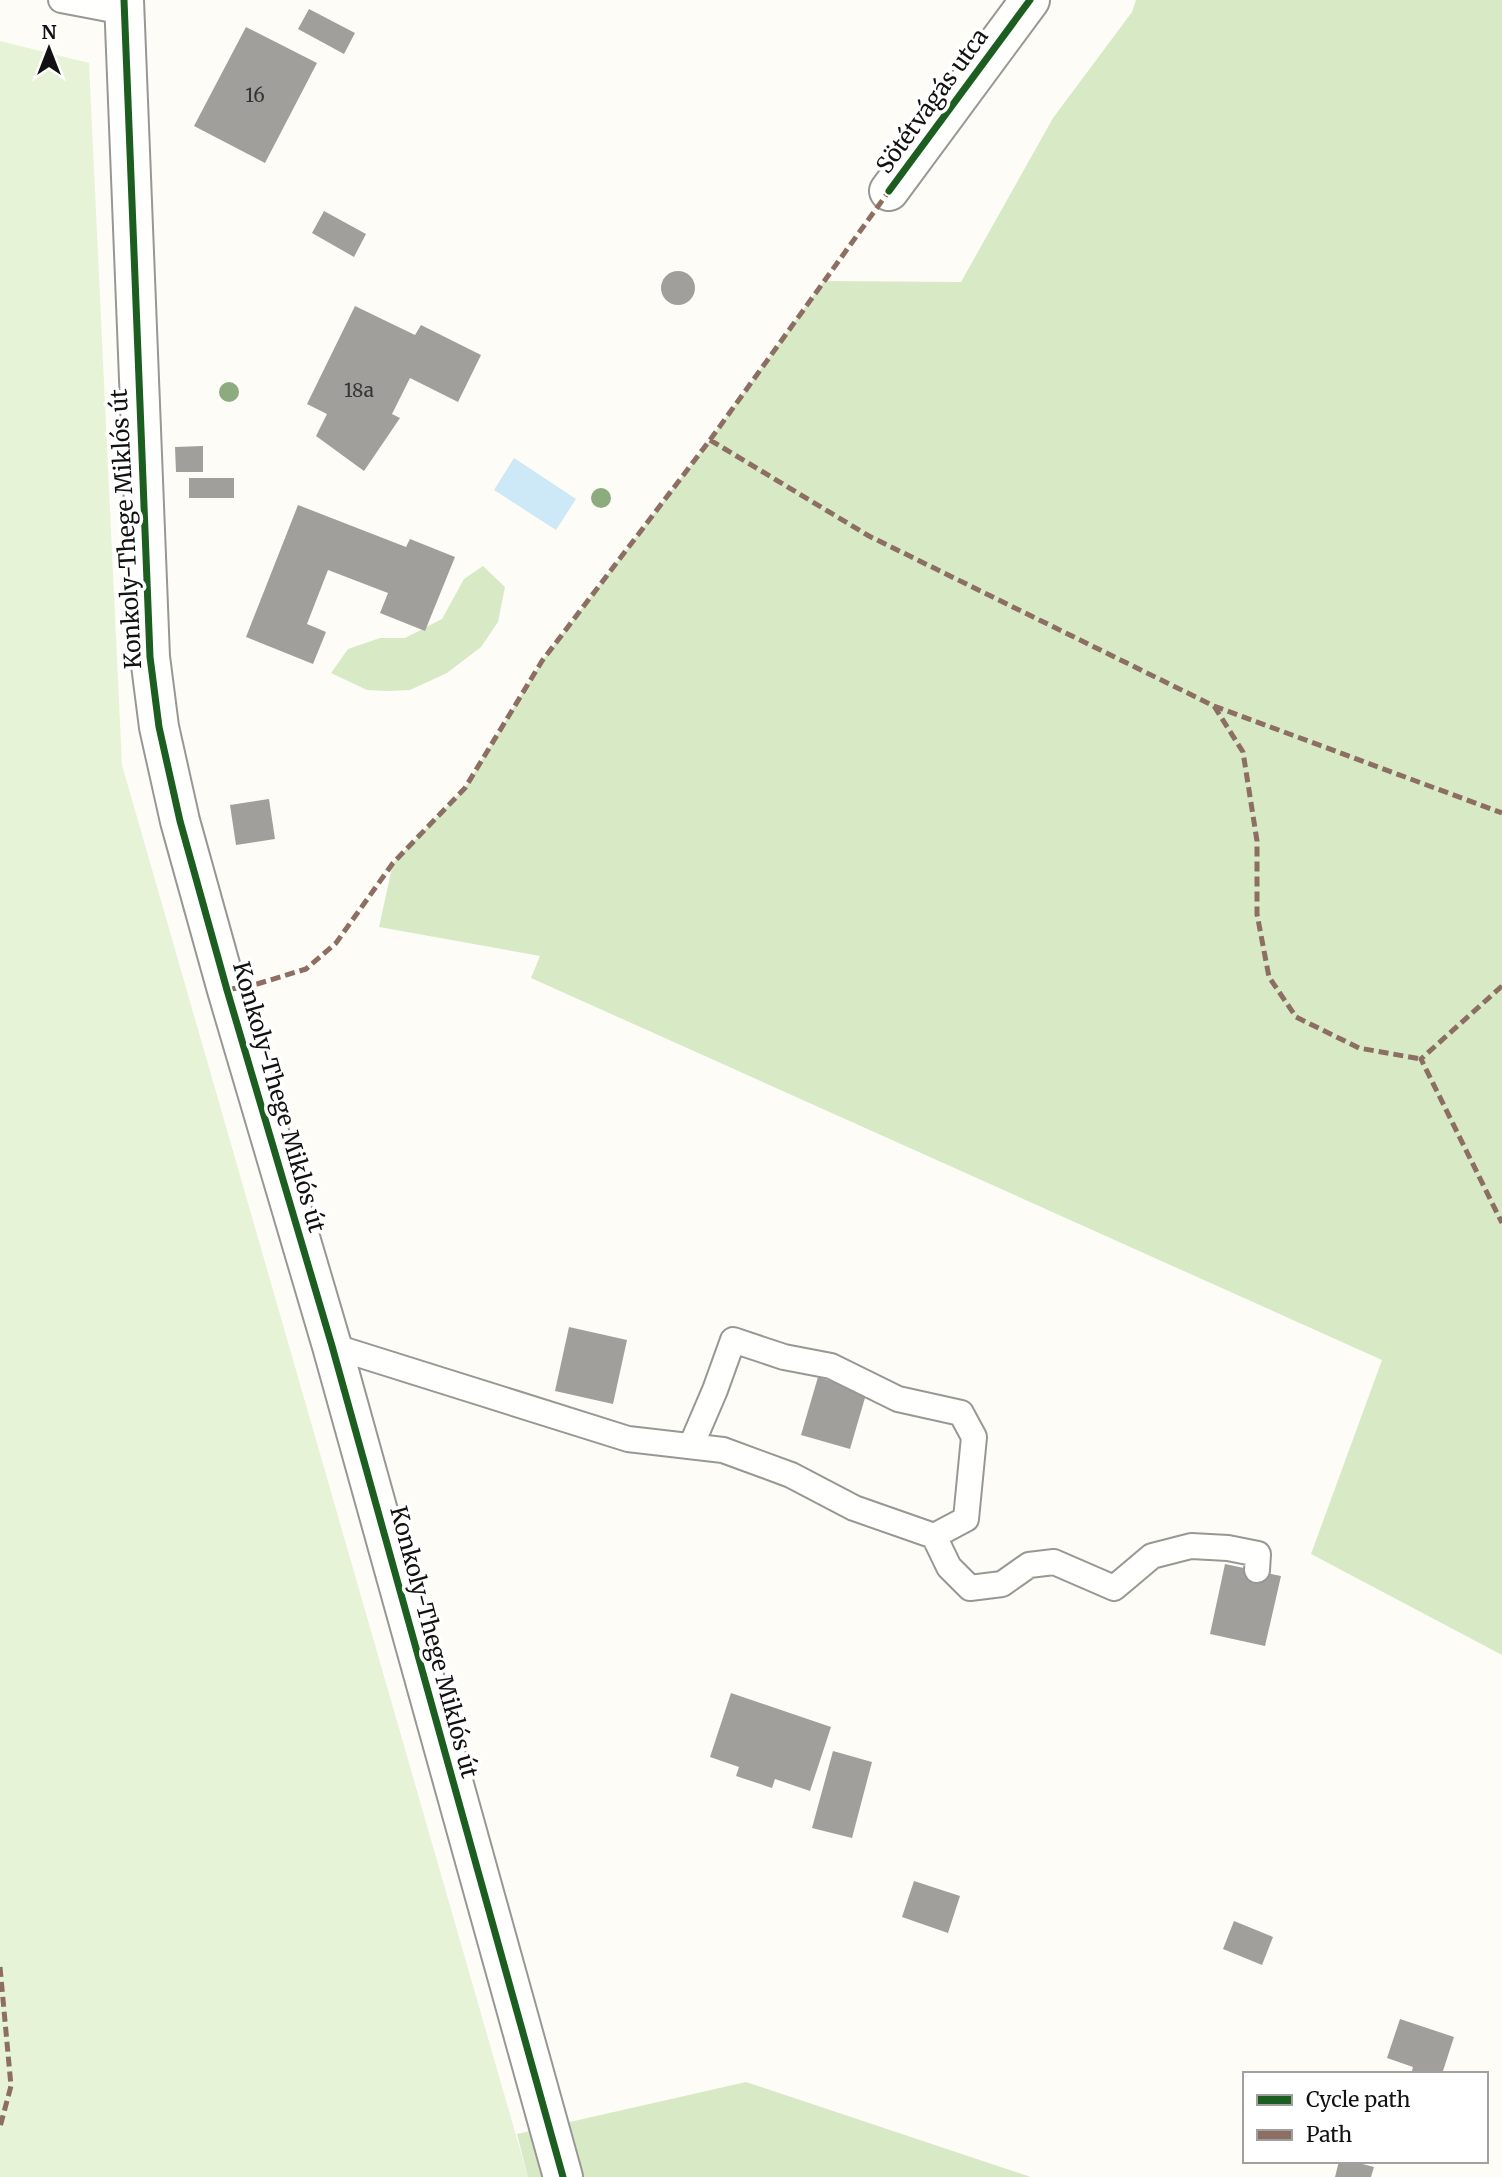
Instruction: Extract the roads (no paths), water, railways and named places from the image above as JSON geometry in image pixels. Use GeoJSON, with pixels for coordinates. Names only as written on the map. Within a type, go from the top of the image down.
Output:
{"type":"FeatureCollection","features":[{"type":"Feature","properties":{"kind":"street","name":"Sötétvágás utca"},"geometry":{"type":"LineString","coordinates":[[889,191],[1030,0]]}},
{"type":"Feature","properties":{"kind":"street","name":"Konkoly-Thege Miklós út"},"geometry":{"type":"LineString","coordinates":[[124,6],[150,643],[159,727],[180,821],[216,951],[332,1346],[563,2177]]}},
{"type":"Feature","properties":{"kind":"lane"},"geometry":{"type":"LineString","coordinates":[[61,0],[124,6]]}},
{"type":"Feature","properties":{"kind":"lane"},"geometry":{"type":"LineString","coordinates":[[691,1446],[733,1340],[784,1357],[831,1366],[898,1399],[961,1413],[974,1437],[966,1519],[934,1536]]}},
{"type":"Feature","properties":{"kind":"lane"},"geometry":{"type":"LineString","coordinates":[[332,1346],[628,1439],[723,1450],[791,1475],[853,1508],[934,1536],[949,1567],[970,1588],[1002,1584],[1029,1565],[1054,1562],[1114,1588],[1152,1556],[1191,1546],[1228,1548],[1258,1554],[1257,1570]]}},
{"type":"Feature","properties":{"kind":"water"},"geometry":{"type":"Polygon","coordinates":[[[514,458],[576,499],[556,530],[494,490],[514,458]]]}}]}
